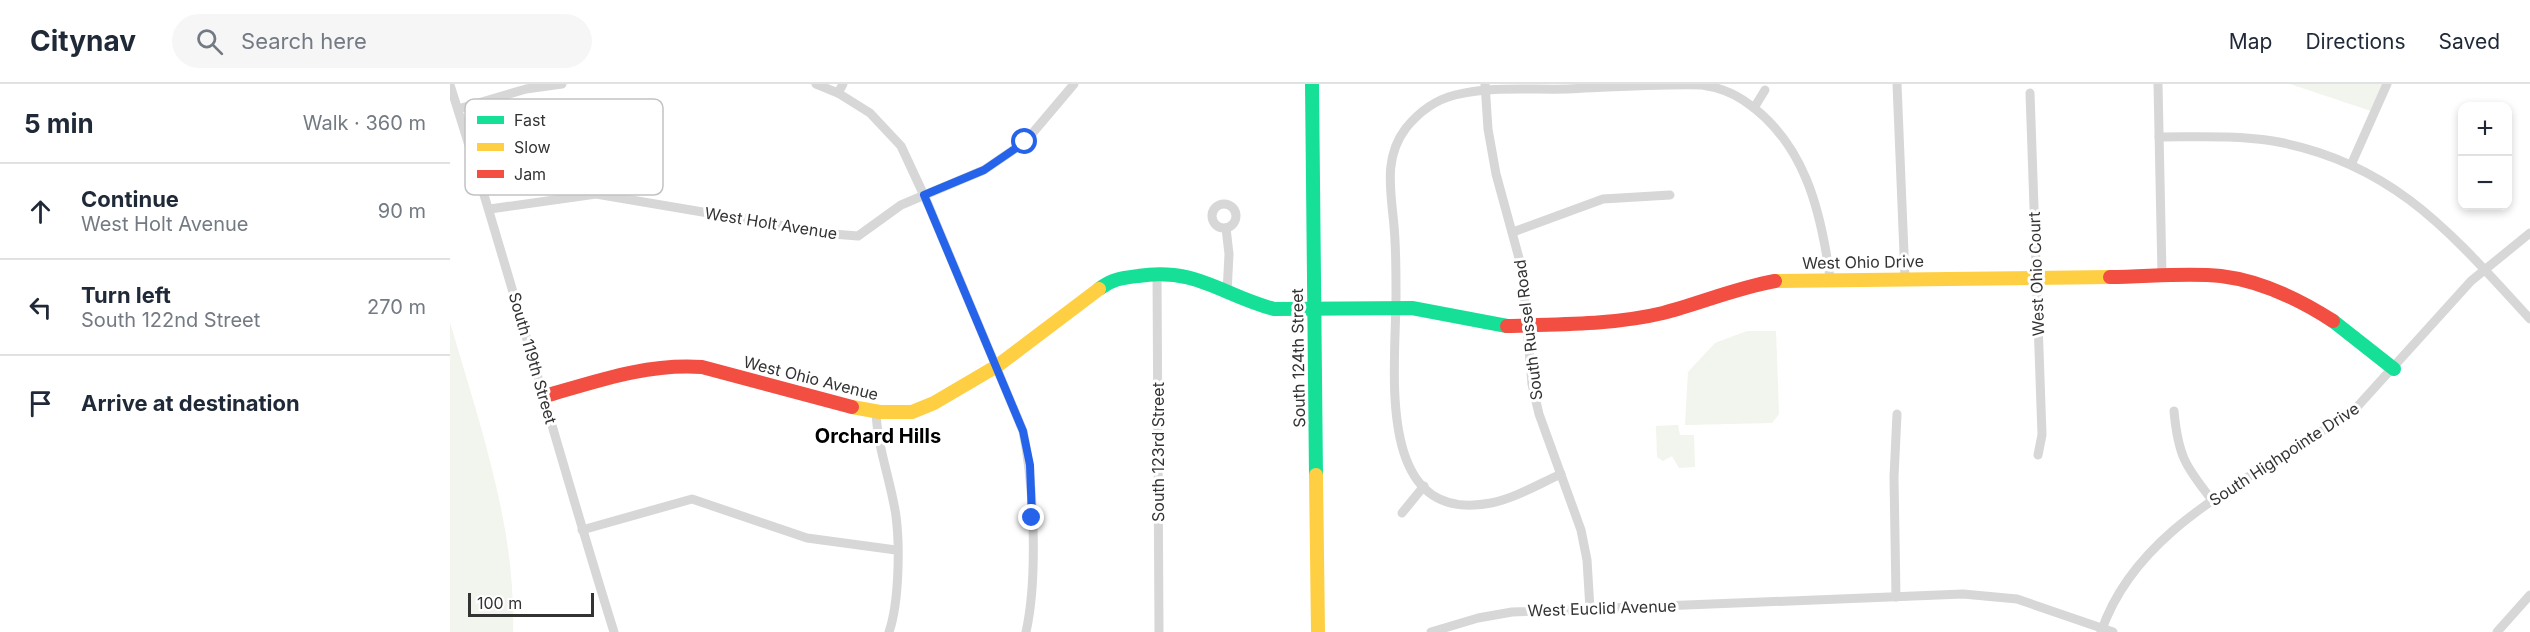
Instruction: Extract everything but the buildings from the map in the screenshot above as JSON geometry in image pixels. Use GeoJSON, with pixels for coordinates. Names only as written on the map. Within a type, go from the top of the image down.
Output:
{"type":"FeatureCollection","features":[{"type":"Feature","properties":{"kind":"street"},"geometry":{"type":"LineString","coordinates":[[492,99],[526,89],[562,84]]}},
{"type":"Feature","properties":{"kind":"street"},"geometry":{"type":"LineString","coordinates":[[816,84],[841,89],[870,113],[901,146],[924,195],[1023,431],[1030,465],[1031,580],[1026,632]]}},
{"type":"Feature","properties":{"kind":"street","name":"West Holt Avenue"},"geometry":{"type":"LineString","coordinates":[[602,195],[833,234],[858,236],[886,214],[984,170],[1025,142],[1074,84]]}},
{"type":"Feature","properties":{"kind":"street","name":"South 124th Street"},"geometry":{"type":"LineString","coordinates":[[1312,84],[1317,632]]}},
{"type":"Feature","properties":{"kind":"street"},"geometry":{"type":"LineString","coordinates":[[1561,474],[1497,502],[1478,504],[1444,499],[1424,486],[1410,471],[1399,440],[1396,418],[1395,245],[1389,180],[1395,150],[1407,127],[1429,106],[1455,95],[1486,88],[1692,84],[1723,90],[1754,108],[1774,128],[1803,169],[1822,230],[1830,278]]}},
{"type":"Feature","properties":{"kind":"street"},"geometry":{"type":"LineString","coordinates":[[1897,84],[1905,278]]}},
{"type":"Feature","properties":{"kind":"street"},"geometry":{"type":"LineString","coordinates":[[2158,84],[2162,275]]}},
{"type":"Feature","properties":{"kind":"street"},"geometry":{"type":"LineString","coordinates":[[2351,165],[2387,84]]}},
{"type":"Feature","properties":{"kind":"street","name":"South 119th Street"},"geometry":{"type":"LineString","coordinates":[[450,85],[465,131]]}},
{"type":"Feature","properties":{"kind":"street","name":"South Russel Road"},"geometry":{"type":"LineString","coordinates":[[1486,88],[1490,145],[1522,269],[1531,374],[1539,414],[1581,530],[1587,560],[1590,609]]}},
{"type":"Feature","properties":{"kind":"street"},"geometry":{"type":"LineString","coordinates":[[1754,108],[1765,90]]}},
{"type":"Feature","properties":{"kind":"street","name":"West Ohio Court"},"geometry":{"type":"LineString","coordinates":[[2030,93],[2042,435],[2038,455]]}},
{"type":"Feature","properties":{"kind":"street"},"geometry":{"type":"LineString","coordinates":[[458,109],[465,107]]}},
{"type":"Feature","properties":{"kind":"street"},"geometry":{"type":"LineString","coordinates":[[2159,137],[2230,137],[2272,141],[2321,153],[2351,165],[2385,182],[2416,203],[2450,231],[2530,319]]}},
{"type":"Feature","properties":{"kind":"street","name":"South 119th Street"},"geometry":{"type":"LineString","coordinates":[[486,195],[582,530],[614,632]]}},
{"type":"Feature","properties":{"kind":"street","name":"West Holt Avenue"},"geometry":{"type":"LineString","coordinates":[[490,209],[589,195]]}},
{"type":"Feature","properties":{"kind":"street"},"geometry":{"type":"LineString","coordinates":[[1513,232],[1603,199],[1670,195]]}},
{"type":"Feature","properties":{"kind":"street"},"geometry":{"type":"LineString","coordinates":[[1226,228],[1227,293]]}},
{"type":"Feature","properties":{"kind":"street","name":"South Highpointe Drive"},"geometry":{"type":"LineString","coordinates":[[2102,630],[2112,603],[2139,565],[2212,500],[2244,478],[2335,424],[2357,407],[2485,270],[2530,233]]}},
{"type":"Feature","properties":{"kind":"street","name":"West Ohio Avenue"},"geometry":{"type":"LineString","coordinates":[[544,396],[630,372],[677,365],[702,368],[838,405],[876,411],[912,412],[934,403],[997,366],[1111,280],[1157,273],[1195,277],[1227,293],[1274,309],[1314,309]]}},
{"type":"Feature","properties":{"kind":"street","name":"South 123rd Street"},"geometry":{"type":"LineString","coordinates":[[1157,273],[1159,632]]}},
{"type":"Feature","properties":{"kind":"street","name":"West Ohio Drive"},"geometry":{"type":"LineString","coordinates":[[1314,309],[1429,310],[1498,326],[1527,326],[1635,319],[1752,285],[1783,280],[2220,276],[2250,281],[2277,291],[2344,326],[2394,369]]}},
{"type":"Feature","properties":{"kind":"street"},"geometry":{"type":"LineString","coordinates":[[876,411],[876,427],[896,518],[893,618],[889,632]]}},
{"type":"Feature","properties":{"kind":"street"},"geometry":{"type":"LineString","coordinates":[[2174,411],[2179,450],[2190,472],[2212,500]]}},
{"type":"Feature","properties":{"kind":"street"},"geometry":{"type":"LineString","coordinates":[[1896,597],[1894,477],[1897,414]]}},
{"type":"Feature","properties":{"kind":"street"},"geometry":{"type":"LineString","coordinates":[[1402,513],[1424,486]]}},
{"type":"Feature","properties":{"kind":"street"},"geometry":{"type":"LineString","coordinates":[[582,530],[692,499],[807,538],[896,550]]}},
{"type":"Feature","properties":{"kind":"street","name":"West Euclid Avenue"},"geometry":{"type":"LineString","coordinates":[[1431,632],[1497,614],[1963,594],[2006,597],[2113,632]]}},
{"type":"Feature","properties":{"kind":"street"},"geometry":{"type":"LineString","coordinates":[[2497,632],[2530,595]]}},
{"type":"Feature","properties":{"kind":"shaded area"},"geometry":{"type":"Polygon","coordinates":[[[2290,84],[2387,84],[2374,112],[2290,84]]]}},
{"type":"Feature","properties":{"kind":"shaded area"},"geometry":{"type":"Polygon","coordinates":[[[450,322],[494,475],[502,514],[512,592],[513,632],[450,632],[450,322]]]}},
{"type":"Feature","properties":{"kind":"shaded area"},"geometry":{"type":"Polygon","coordinates":[[[1747,331],[1776,331],[1779,414],[1772,423],[1685,425],[1688,372],[1715,343],[1747,331]]]}},
{"type":"Feature","properties":{"kind":"shaded area"},"geometry":{"type":"Polygon","coordinates":[[[1678,425],[1680,435],[1694,435],[1695,467],[1679,468],[1672,456],[1663,461],[1657,457],[1656,426],[1678,425]]]}},
{"type":"Feature","properties":{"kind":"traffic: fast"},"geometry":{"type":"LineString","coordinates":[[1312,84],[1316,475]]}},
{"type":"Feature","properties":{"kind":"traffic: fast"},"geometry":{"type":"LineString","coordinates":[[1099,289],[1113,281],[1127,277],[1177,275],[1274,309],[1412,308],[1507,326]]}},
{"type":"Feature","properties":{"kind":"traffic: fast"},"geometry":{"type":"LineString","coordinates":[[2333,321],[2394,369]]}},
{"type":"Feature","properties":{"kind":"traffic: slow"},"geometry":{"type":"LineString","coordinates":[[1775,281],[2110,277]]}},
{"type":"Feature","properties":{"kind":"traffic: slow"},"geometry":{"type":"LineString","coordinates":[[852,407],[880,412],[912,412],[934,403],[997,366],[1099,289]]}},
{"type":"Feature","properties":{"kind":"traffic: slow"},"geometry":{"type":"LineString","coordinates":[[1316,475],[1318,632]]}},
{"type":"Feature","properties":{"kind":"traffic: jam"},"geometry":{"type":"LineString","coordinates":[[2110,277],[2194,274],[2236,278],[2280,292],[2333,321]]}},
{"type":"Feature","properties":{"kind":"traffic: jam"},"geometry":{"type":"LineString","coordinates":[[1507,326],[1586,323],[1644,317],[1775,281]]}},
{"type":"Feature","properties":{"kind":"traffic: jam"},"geometry":{"type":"LineString","coordinates":[[545,396],[642,370],[682,366],[702,367],[852,407]]}},
{"type":"Feature","properties":{"kind":"district","name":"Orchard Hills"},"geometry":{"type":"Point","coordinates":[878,436]}},
{"type":"Feature","properties":{"kind":"route"},"geometry":{"type":"LineString","coordinates":[[1025,142],[984,170],[924,195],[1023,431],[1030,465],[1032,518]]}}]}
